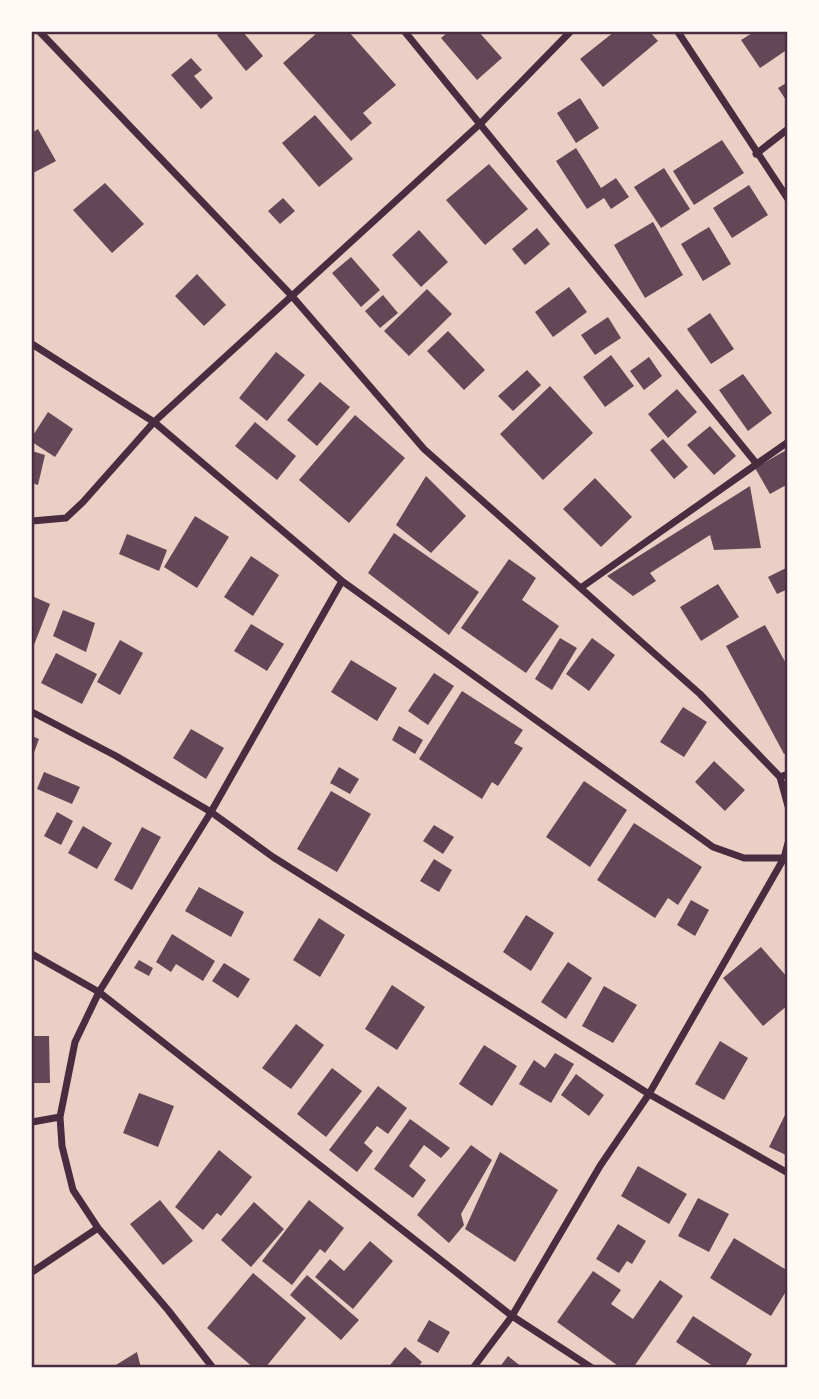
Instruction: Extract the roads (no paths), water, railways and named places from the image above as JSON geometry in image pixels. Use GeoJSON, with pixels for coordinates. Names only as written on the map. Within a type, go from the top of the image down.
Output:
{"type":"FeatureCollection","features":[{"type":"Feature","properties":{"kind":"street"},"geometry":{"type":"LineString","coordinates":[[40,32],[291,295],[424,449],[582,587],[784,775],[788,806]]}},
{"type":"Feature","properties":{"kind":"street"},"geometry":{"type":"LineString","coordinates":[[405,32],[756,463]]}},
{"type":"Feature","properties":{"kind":"street"},"geometry":{"type":"LineString","coordinates":[[32,521],[66,518],[154,422],[481,123],[570,32]]}},
{"type":"Feature","properties":{"kind":"street"},"geometry":{"type":"LineString","coordinates":[[678,32],[788,199]]}},
{"type":"Feature","properties":{"kind":"street"},"geometry":{"type":"LineString","coordinates":[[757,154],[788,129]]}},
{"type":"Feature","properties":{"kind":"street"},"geometry":{"type":"LineString","coordinates":[[32,344],[154,422],[342,581],[713,847],[744,858],[786,860]]}},
{"type":"Feature","properties":{"kind":"street"},"geometry":{"type":"LineString","coordinates":[[582,587],[788,442]]}},
{"type":"Feature","properties":{"kind":"street"},"geometry":{"type":"LineString","coordinates":[[213,1367],[98,1228],[72,1190],[62,1146],[61,1117],[75,1042],[99,992],[211,812],[342,581]]}},
{"type":"Feature","properties":{"kind":"street"},"geometry":{"type":"LineString","coordinates":[[32,712],[116,756],[211,812],[273,857],[649,1094],[788,1173]]}},
{"type":"Feature","properties":{"kind":"street"},"geometry":{"type":"LineString","coordinates":[[473,1367],[512,1316],[600,1166],[649,1094],[786,860],[788,843]]}},
{"type":"Feature","properties":{"kind":"street"},"geometry":{"type":"LineString","coordinates":[[32,954],[99,992],[512,1316],[592,1367]]}},
{"type":"Feature","properties":{"kind":"street"},"geometry":{"type":"LineString","coordinates":[[32,1122],[61,1117]]}},
{"type":"Feature","properties":{"kind":"street"},"geometry":{"type":"LineString","coordinates":[[32,1272],[98,1228]]}}]}
